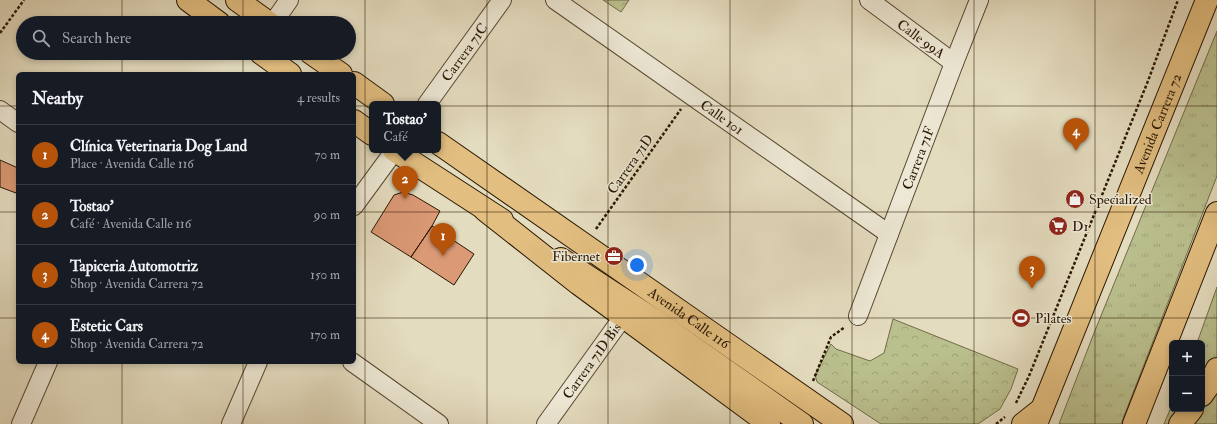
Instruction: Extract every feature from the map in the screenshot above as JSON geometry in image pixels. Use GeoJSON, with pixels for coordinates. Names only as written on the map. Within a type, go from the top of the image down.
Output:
{"type":"FeatureCollection","features":[{"type":"Feature","properties":{"kind":"main road"},"geometry":{"type":"LineString","coordinates":[[188,0],[210,16]]}},
{"type":"Feature","properties":{"kind":"main road"},"geometry":{"type":"LineString","coordinates":[[237,0],[259,16]]}},
{"type":"Feature","properties":{"kind":"main road","name":"Avenida Carrera 72"},"geometry":{"type":"LineString","coordinates":[[1039,416],[1206,0]]}},
{"type":"Feature","properties":{"kind":"main road"},"geometry":{"type":"LineString","coordinates":[[271,60],[287,72]]}},
{"type":"Feature","properties":{"kind":"main road"},"geometry":{"type":"LineString","coordinates":[[321,60],[338,72]]}},
{"type":"Feature","properties":{"kind":"main road"},"geometry":{"type":"LineString","coordinates":[[356,84],[379,101]]}},
{"type":"Feature","properties":{"kind":"main road"},"geometry":{"type":"LineString","coordinates":[[356,122],[369,132]]}},
{"type":"Feature","properties":{"kind":"main road","name":"Avenida Calle 116"},"geometry":{"type":"LineString","coordinates":[[441,145],[842,424]]}},
{"type":"Feature","properties":{"kind":"main road","name":"Avenida Calle 116"},"geometry":{"type":"LineString","coordinates":[[399,153],[656,321],[802,424]]}},
{"type":"Feature","properties":{"kind":"main road"},"geometry":{"type":"LineString","coordinates":[[485,210],[579,284],[770,424]]}},
{"type":"Feature","properties":{"kind":"main road"},"geometry":{"type":"LineString","coordinates":[[1134,424],[1217,213]]}},
{"type":"Feature","properties":{"kind":"main road"},"geometry":{"type":"LineString","coordinates":[[1205,391],[1217,369]]}},
{"type":"Feature","properties":{"kind":"main road"},"geometry":{"type":"LineString","coordinates":[[1180,424],[1190,412]]}},
{"type":"Feature","properties":{"kind":"main road"},"geometry":{"type":"LineString","coordinates":[[1015,414],[1039,416]]}},
{"type":"Feature","properties":{"kind":"street"},"geometry":{"type":"LineString","coordinates":[[278,16],[289,0]]}},
{"type":"Feature","properties":{"kind":"street","name":"Carrera 71C"},"geometry":{"type":"LineString","coordinates":[[429,101],[502,0]]}},
{"type":"Feature","properties":{"kind":"street","name":"Calle 101"},"geometry":{"type":"LineString","coordinates":[[555,0],[889,234]]}},
{"type":"Feature","properties":{"kind":"street","name":"Calle 99A"},"geometry":{"type":"LineString","coordinates":[[869,0],[954,63]]}},
{"type":"Feature","properties":{"kind":"street","name":"Carrera 71F"},"geometry":{"type":"LineString","coordinates":[[858,316],[979,0]]}},
{"type":"Feature","properties":{"kind":"street"},"geometry":{"type":"LineString","coordinates":[[0,110],[16,122]]}},
{"type":"Feature","properties":{"kind":"street"},"geometry":{"type":"LineString","coordinates":[[356,203],[392,153]]}},
{"type":"Feature","properties":{"kind":"street","name":"Carrera 71D Bis"},"geometry":{"type":"LineString","coordinates":[[546,424],[623,317]]}},
{"type":"Feature","properties":{"kind":"street"},"geometry":{"type":"LineString","coordinates":[[21,424],[47,364]]}},
{"type":"Feature","properties":{"kind":"street"},"geometry":{"type":"LineString","coordinates":[[231,424],[257,364]]}},
{"type":"Feature","properties":{"kind":"street"},"geometry":{"type":"LineString","coordinates":[[355,364],[439,424]]}},
{"type":"Feature","properties":{"kind":"path"},"geometry":{"type":"LineString","coordinates":[[0,33],[24,0]]}},
{"type":"Feature","properties":{"kind":"path"},"geometry":{"type":"LineString","coordinates":[[996,424],[1015,414],[1178,0]]}},
{"type":"Feature","properties":{"kind":"path","name":"Carrera 71D"},"geometry":{"type":"LineString","coordinates":[[585,245],[690,95]]}},
{"type":"Feature","properties":{"kind":"path"},"geometry":{"type":"LineString","coordinates":[[806,398],[831,337],[858,316]]}},
{"type":"Feature","properties":{"kind":"green space"},"geometry":{"type":"Polygon","coordinates":[[[603,0],[629,0],[621,12],[603,0]]]}},
{"type":"Feature","properties":{"kind":"green space"},"geometry":{"type":"Polygon","coordinates":[[[1217,31],[1217,176],[1121,424],[1059,424],[1094,333],[1217,31]]]}},
{"type":"Feature","properties":{"kind":"green space"},"geometry":{"type":"Polygon","coordinates":[[[1217,287],[1217,424],[1164,424],[1169,412],[1205,412],[1205,340],[1198,340],[1217,287]]]}},
{"type":"Feature","properties":{"kind":"green space"},"geometry":{"type":"Polygon","coordinates":[[[893,319],[1018,369],[1011,389],[1000,409],[978,424],[881,424],[817,382],[815,375],[831,344],[836,349],[870,361],[884,353],[893,319]]]}},
{"type":"Feature","properties":{"kind":"building"},"geometry":{"type":"Polygon","coordinates":[[[0,160],[16,167],[16,193],[0,187],[0,160]]]}},
{"type":"Feature","properties":{"kind":"building"},"geometry":{"type":"Polygon","coordinates":[[[403,192],[413,195],[440,211],[432,226],[411,257],[371,232],[394,195],[403,192]]]}},
{"type":"Feature","properties":{"kind":"building"},"geometry":{"type":"Polygon","coordinates":[[[432,226],[474,254],[454,285],[411,257],[432,226]]]}},
{"type":"Feature","properties":{"kind":"place","name":"Estetic Cars"},"geometry":{"type":"Point","coordinates":[1076,151]}},
{"type":"Feature","properties":{"kind":"place","name":"Tostao’"},"geometry":{"type":"Point","coordinates":[405,199]}},
{"type":"Feature","properties":{"kind":"place","name":"Specialized"},"geometry":{"type":"Point","coordinates":[1075,199]}},
{"type":"Feature","properties":{"kind":"place","name":"D1"},"geometry":{"type":"Point","coordinates":[1058,226]}},
{"type":"Feature","properties":{"kind":"place","name":"Clínica Veterinaria Dog Land"},"geometry":{"type":"Point","coordinates":[443,256]}},
{"type":"Feature","properties":{"kind":"place","name":"Fibernet"},"geometry":{"type":"Point","coordinates":[614,256]}},
{"type":"Feature","properties":{"kind":"place","name":"Tapiceria Automotriz"},"geometry":{"type":"Point","coordinates":[1032,289]}},
{"type":"Feature","properties":{"kind":"place","name":"Pilates"},"geometry":{"type":"Point","coordinates":[1021,318]}}]}
